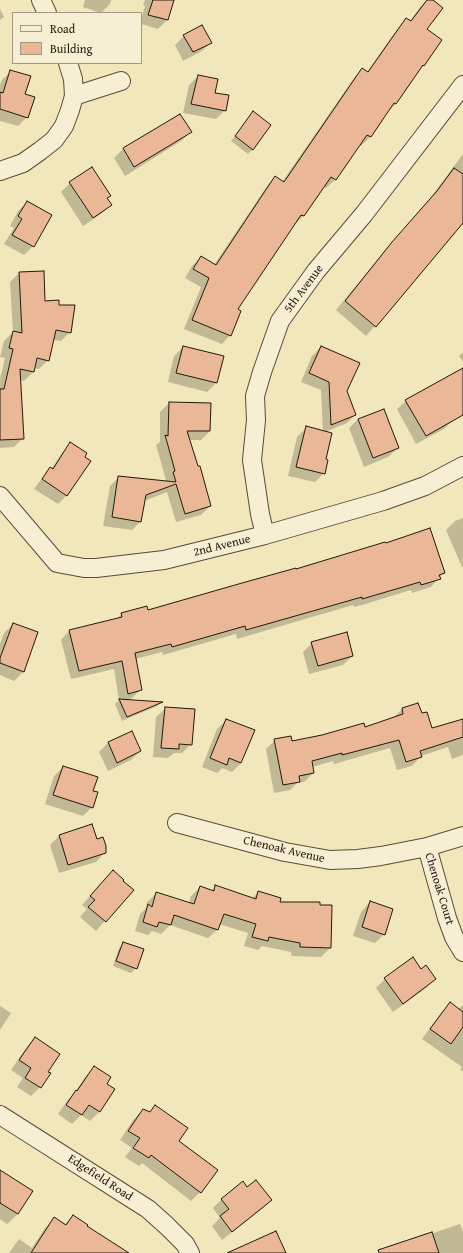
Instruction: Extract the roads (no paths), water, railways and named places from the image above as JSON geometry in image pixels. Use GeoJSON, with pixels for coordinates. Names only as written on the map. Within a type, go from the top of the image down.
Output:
{"type":"FeatureCollection","features":[{"type":"Feature","properties":{"kind":"street"},"geometry":{"type":"LineString","coordinates":[[41,0],[47,12]]}},
{"type":"Feature","properties":{"kind":"street"},"geometry":{"type":"LineString","coordinates":[[0,172],[23,163],[54,140],[64,126],[74,96],[73,79],[68,64]]}},
{"type":"Feature","properties":{"kind":"street"},"geometry":{"type":"LineString","coordinates":[[74,96],[121,81]]}},
{"type":"Feature","properties":{"kind":"street","name":"5th Avenue"},"geometry":{"type":"LineString","coordinates":[[265,535],[260,514],[252,460],[256,420],[255,396],[280,321],[316,271],[364,214],[463,85]]}},
{"type":"Feature","properties":{"kind":"street","name":"2nd Avenue"},"geometry":{"type":"LineString","coordinates":[[0,496],[57,563],[84,568],[96,568],[164,560],[265,535],[383,501],[426,486],[463,466]]}},
{"type":"Feature","properties":{"kind":"street","name":"Chenoak Avenue"},"geometry":{"type":"LineString","coordinates":[[177,823],[285,852],[330,860],[382,856],[427,847],[463,836]]}},
{"type":"Feature","properties":{"kind":"street","name":"Chenoak Court"},"geometry":{"type":"LineString","coordinates":[[427,847],[447,918],[454,937],[463,952]]}},
{"type":"Feature","properties":{"kind":"street","name":"Edgefield Road"},"geometry":{"type":"LineString","coordinates":[[0,1115],[148,1209],[185,1244],[190,1253]]}}]}
